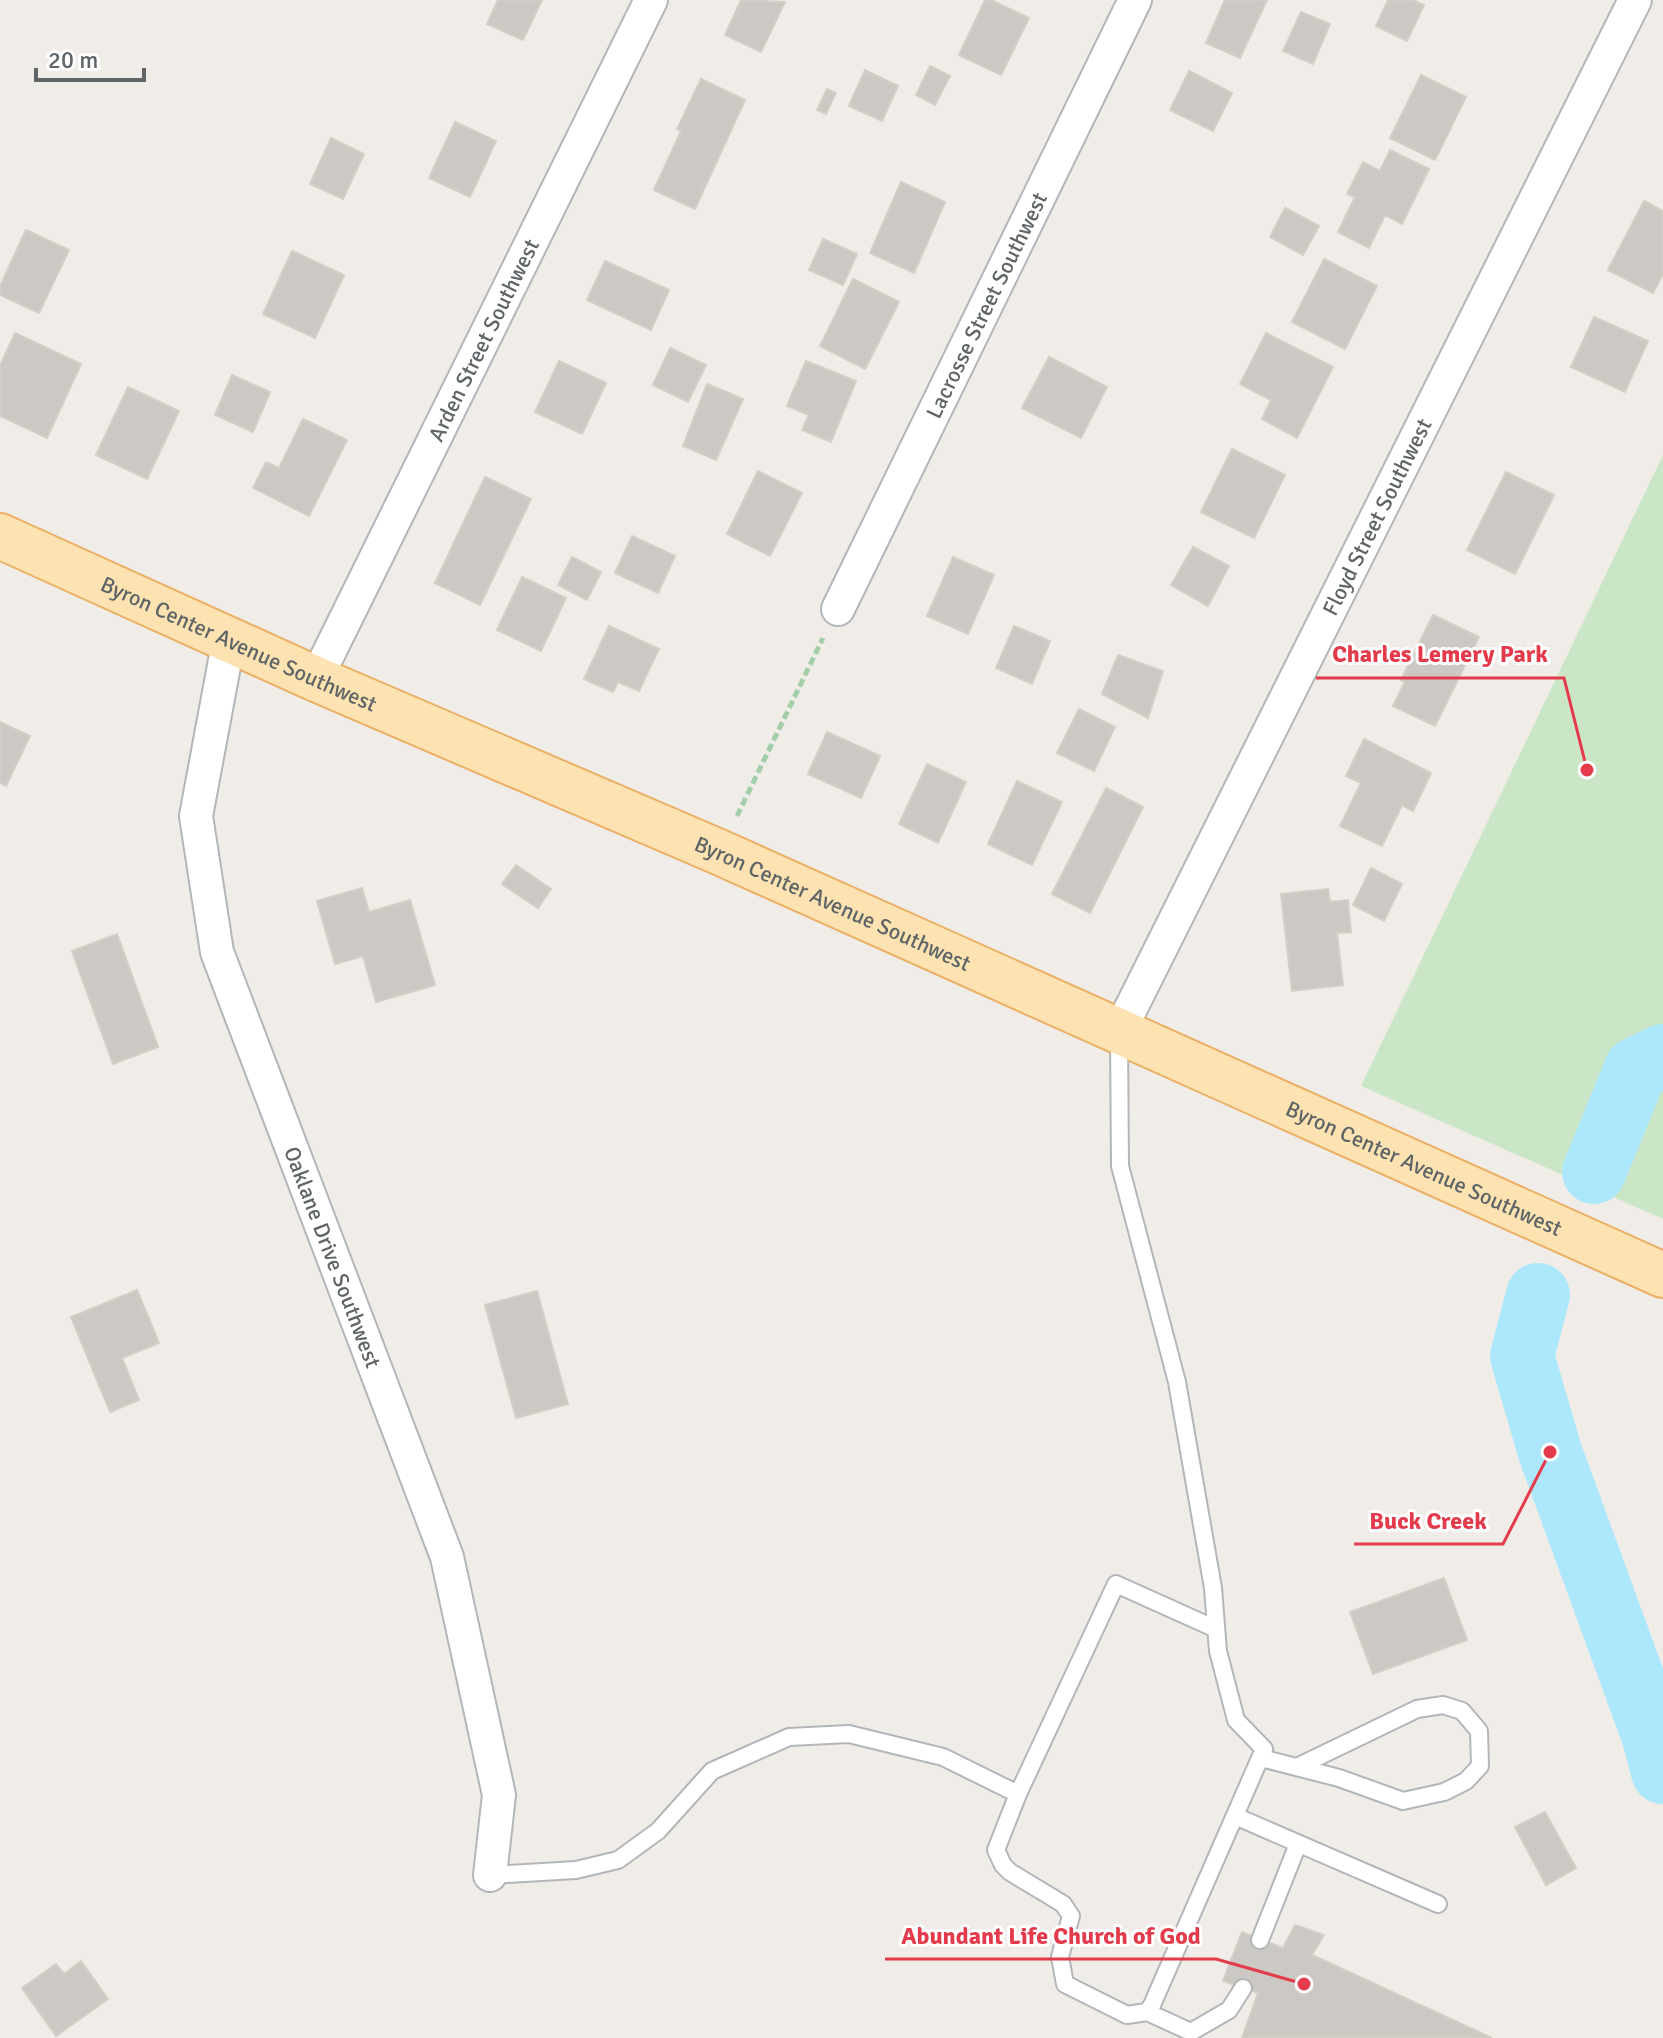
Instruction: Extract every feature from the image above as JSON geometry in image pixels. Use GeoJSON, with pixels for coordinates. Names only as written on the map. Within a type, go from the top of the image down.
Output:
{"type":"FeatureCollection","features":[{"type":"Feature","properties":{"kind":"main road","name":"Byron Center Avenue Southwest"},"geometry":{"type":"LineString","coordinates":[[0,536],[316,679],[719,852],[1663,1275]]}},
{"type":"Feature","properties":{"kind":"street","name":"Arden Street Southwest"},"geometry":{"type":"LineString","coordinates":[[316,679],[651,0]]}},
{"type":"Feature","properties":{"kind":"street","name":"Lacrosse Street Southwest"},"geometry":{"type":"LineString","coordinates":[[838,609],[1135,0]]}},
{"type":"Feature","properties":{"kind":"street","name":"Floyd Street Southwest"},"geometry":{"type":"LineString","coordinates":[[1119,1032],[1635,0]]}},
{"type":"Feature","properties":{"kind":"street","name":"Oaklane Drive Southwest"},"geometry":{"type":"LineString","coordinates":[[229,639],[196,816],[217,952],[447,1557],[499,1795],[490,1875]]}},
{"type":"Feature","properties":{"kind":"lane"},"geometry":{"type":"LineString","coordinates":[[1119,1032],[1120,1166],[1177,1382],[1213,1588],[1218,1651],[1236,1720],[1264,1749],[1147,2012]]}},
{"type":"Feature","properties":{"kind":"lane"},"geometry":{"type":"LineString","coordinates":[[1216,1629],[1116,1584],[1018,1794],[996,1850],[1010,1872],[1063,1904],[1071,1916],[1060,1957],[1065,1984],[1127,2015],[1147,2012],[1191,2032],[1229,2010],[1243,1988]]}},
{"type":"Feature","properties":{"kind":"lane"},"geometry":{"type":"LineString","coordinates":[[1261,1758],[1299,1766],[1403,1801],[1444,1792],[1466,1781],[1480,1766],[1479,1731],[1462,1711],[1443,1705],[1417,1709],[1299,1766]]}},
{"type":"Feature","properties":{"kind":"lane"},"geometry":{"type":"LineString","coordinates":[[490,1875],[576,1870],[618,1860],[658,1831],[712,1771],[789,1737],[849,1734],[943,1757],[1018,1794]]}},
{"type":"Feature","properties":{"kind":"lane"},"geometry":{"type":"LineString","coordinates":[[1235,1816],[1438,1904]]}},
{"type":"Feature","properties":{"kind":"lane"},"geometry":{"type":"LineString","coordinates":[[1260,1940],[1298,1844]]}},
{"type":"Feature","properties":{"kind":"path"},"geometry":{"type":"LineString","coordinates":[[719,852],[838,609]]}},
{"type":"Feature","properties":{"kind":"green space"},"geometry":{"type":"Polygon","coordinates":[[[1663,455],[1663,1219],[1361,1086],[1663,455]]]}},
{"type":"Feature","properties":{"kind":"building"},"geometry":{"type":"Polygon","coordinates":[[[498,0],[542,0],[523,40],[487,24],[498,0]]]}},
{"type":"Feature","properties":{"kind":"building"},"geometry":{"type":"Polygon","coordinates":[[[741,0],[785,2],[761,52],[725,35],[741,0]]]}},
{"type":"Feature","properties":{"kind":"building"},"geometry":{"type":"Polygon","coordinates":[[[985,0],[1029,18],[1001,75],[959,55],[985,0]]]}},
{"type":"Feature","properties":{"kind":"building"},"geometry":{"type":"Polygon","coordinates":[[[1225,0],[1267,0],[1240,58],[1206,43],[1225,0]]]}},
{"type":"Feature","properties":{"kind":"building"},"geometry":{"type":"Polygon","coordinates":[[[1388,0],[1413,0],[1424,5],[1407,41],[1376,26],[1388,0]]]}},
{"type":"Feature","properties":{"kind":"building"},"geometry":{"type":"Polygon","coordinates":[[[1301,12],[1330,24],[1313,64],[1283,51],[1301,12]]]}},
{"type":"Feature","properties":{"kind":"building"},"geometry":{"type":"Polygon","coordinates":[[[930,66],[950,76],[935,105],[916,95],[930,66]]]}},
{"type":"Feature","properties":{"kind":"building"},"geometry":{"type":"Polygon","coordinates":[[[865,70],[898,86],[882,121],[849,106],[865,70]]]}},
{"type":"Feature","properties":{"kind":"building"},"geometry":{"type":"Polygon","coordinates":[[[1189,71],[1232,93],[1213,131],[1170,110],[1189,71]]]}},
{"type":"Feature","properties":{"kind":"building"},"geometry":{"type":"Polygon","coordinates":[[[1421,75],[1466,97],[1435,160],[1390,138],[1421,75]]]}},
{"type":"Feature","properties":{"kind":"building"},"geometry":{"type":"Polygon","coordinates":[[[701,79],[745,100],[695,209],[654,190],[681,131],[677,129],[701,79]]]}},
{"type":"Feature","properties":{"kind":"building"},"geometry":{"type":"Polygon","coordinates":[[[827,89],[836,93],[826,114],[817,110],[827,89]]]}},
{"type":"Feature","properties":{"kind":"building"},"geometry":{"type":"Polygon","coordinates":[[[455,122],[496,141],[470,197],[429,178],[455,122]]]}},
{"type":"Feature","properties":{"kind":"building"},"geometry":{"type":"Polygon","coordinates":[[[331,138],[364,154],[343,199],[310,184],[331,138]]]}},
{"type":"Feature","properties":{"kind":"building"},"geometry":{"type":"Polygon","coordinates":[[[1390,150],[1429,169],[1402,224],[1385,215],[1369,248],[1338,232],[1355,197],[1347,194],[1363,162],[1380,171],[1390,150]]]}},
{"type":"Feature","properties":{"kind":"building"},"geometry":{"type":"Polygon","coordinates":[[[901,182],[945,202],[914,273],[870,253],[901,182]]]}},
{"type":"Feature","properties":{"kind":"building"},"geometry":{"type":"Polygon","coordinates":[[[1644,201],[1663,211],[1663,274],[1653,293],[1608,270],[1644,201]]]}},
{"type":"Feature","properties":{"kind":"building"},"geometry":{"type":"Polygon","coordinates":[[[1285,208],[1319,226],[1303,255],[1270,237],[1285,208]]]}},
{"type":"Feature","properties":{"kind":"building"},"geometry":{"type":"Polygon","coordinates":[[[26,230],[69,250],[39,313],[0,295],[0,286],[26,230]]]}},
{"type":"Feature","properties":{"kind":"building"},"geometry":{"type":"Polygon","coordinates":[[[823,239],[857,254],[843,285],[809,270],[823,239]]]}},
{"type":"Feature","properties":{"kind":"building"},"geometry":{"type":"Polygon","coordinates":[[[292,251],[344,275],[315,338],[263,314],[292,251]]]}},
{"type":"Feature","properties":{"kind":"building"},"geometry":{"type":"Polygon","coordinates":[[[1324,259],[1377,286],[1345,349],[1292,322],[1324,259]]]}},
{"type":"Feature","properties":{"kind":"building"},"geometry":{"type":"Polygon","coordinates":[[[605,261],[669,290],[651,330],[587,300],[605,261]]]}},
{"type":"Feature","properties":{"kind":"building"},"geometry":{"type":"Polygon","coordinates":[[[853,279],[899,302],[865,369],[820,346],[853,279]]]}},
{"type":"Feature","properties":{"kind":"building"},"geometry":{"type":"Polygon","coordinates":[[[1594,317],[1648,341],[1625,392],[1571,367],[1594,317]]]}},
{"type":"Feature","properties":{"kind":"building"},"geometry":{"type":"Polygon","coordinates":[[[15,333],[81,364],[47,438],[0,416],[0,366],[15,333]]]}},
{"type":"Feature","properties":{"kind":"building"},"geometry":{"type":"Polygon","coordinates":[[[1266,333],[1333,367],[1297,438],[1262,419],[1271,400],[1240,384],[1266,333]]]}},
{"type":"Feature","properties":{"kind":"building"},"geometry":{"type":"Polygon","coordinates":[[[670,348],[706,365],[688,402],[653,385],[670,348]]]}},
{"type":"Feature","properties":{"kind":"building"},"geometry":{"type":"Polygon","coordinates":[[[1049,357],[1107,387],[1081,438],[1022,408],[1049,357]]]}},
{"type":"Feature","properties":{"kind":"building"},"geometry":{"type":"Polygon","coordinates":[[[559,361],[606,383],[582,434],[535,412],[559,361]]]}},
{"type":"Feature","properties":{"kind":"building"},"geometry":{"type":"Polygon","coordinates":[[[806,361],[856,381],[831,442],[802,430],[809,415],[787,406],[806,361]]]}},
{"type":"Feature","properties":{"kind":"building"},"geometry":{"type":"Polygon","coordinates":[[[232,375],[270,392],[253,432],[215,415],[232,375]]]}},
{"type":"Feature","properties":{"kind":"building"},"geometry":{"type":"Polygon","coordinates":[[[707,384],[743,399],[716,460],[683,446],[707,384]]]}},
{"type":"Feature","properties":{"kind":"building"},"geometry":{"type":"Polygon","coordinates":[[[128,387],[179,411],[147,479],[96,455],[128,387]]]}},
{"type":"Feature","properties":{"kind":"building"},"geometry":{"type":"Polygon","coordinates":[[[303,419],[347,440],[309,516],[253,488],[266,462],[279,468],[303,419]]]}},
{"type":"Feature","properties":{"kind":"building"},"geometry":{"type":"Polygon","coordinates":[[[1232,449],[1285,475],[1254,538],[1201,512],[1232,449]]]}},
{"type":"Feature","properties":{"kind":"building"},"geometry":{"type":"Polygon","coordinates":[[[758,471],[802,493],[770,556],[727,534],[758,471]]]}},
{"type":"Feature","properties":{"kind":"building"},"geometry":{"type":"Polygon","coordinates":[[[1506,472],[1554,495],[1515,574],[1467,550],[1506,472]]]}},
{"type":"Feature","properties":{"kind":"building"},"geometry":{"type":"Polygon","coordinates":[[[485,477],[531,499],[480,605],[435,583],[485,477]]]}},
{"type":"Feature","properties":{"kind":"building"},"geometry":{"type":"Polygon","coordinates":[[[632,536],[675,556],[658,593],[615,573],[632,536]]]}},
{"type":"Feature","properties":{"kind":"building"},"geometry":{"type":"Polygon","coordinates":[[[1193,547],[1229,566],[1208,606],[1171,585],[1193,547]]]}},
{"type":"Feature","properties":{"kind":"building"},"geometry":{"type":"Polygon","coordinates":[[[572,557],[601,572],[587,600],[558,585],[572,557]]]}},
{"type":"Feature","properties":{"kind":"building"},"geometry":{"type":"Polygon","coordinates":[[[953,557],[994,575],[968,634],[927,616],[953,557]]]}},
{"type":"Feature","properties":{"kind":"building"},"geometry":{"type":"Polygon","coordinates":[[[522,577],[566,598],[541,651],[497,630],[522,577]]]}},
{"type":"Feature","properties":{"kind":"building"},"geometry":{"type":"Polygon","coordinates":[[[1433,615],[1479,637],[1435,726],[1393,706],[1405,682],[1401,680],[1433,615]]]}},
{"type":"Feature","properties":{"kind":"building"},"geometry":{"type":"Polygon","coordinates":[[[609,626],[659,649],[639,691],[618,682],[613,692],[584,679],[609,626]]]}},
{"type":"Feature","properties":{"kind":"building"},"geometry":{"type":"Polygon","coordinates":[[[1014,626],[1050,641],[1032,684],[996,668],[1014,626]]]}},
{"type":"Feature","properties":{"kind":"building"},"geometry":{"type":"Polygon","coordinates":[[[1118,655],[1163,671],[1148,718],[1102,694],[1118,655]]]}},
{"type":"Feature","properties":{"kind":"building"},"geometry":{"type":"Polygon","coordinates":[[[1079,709],[1115,727],[1094,771],[1057,753],[1079,709]]]}},
{"type":"Feature","properties":{"kind":"building"},"geometry":{"type":"Polygon","coordinates":[[[0,722],[30,736],[6,786],[0,783],[0,722]]]}},
{"type":"Feature","properties":{"kind":"building"},"geometry":{"type":"Polygon","coordinates":[[[827,732],[880,756],[861,798],[808,774],[827,732]]]}},
{"type":"Feature","properties":{"kind":"building"},"geometry":{"type":"Polygon","coordinates":[[[1364,739],[1431,773],[1413,811],[1402,805],[1382,846],[1340,826],[1361,783],[1346,776],[1364,739]]]}},
{"type":"Feature","properties":{"kind":"building"},"geometry":{"type":"Polygon","coordinates":[[[927,764],[966,782],[938,843],[899,824],[927,764]]]}},
{"type":"Feature","properties":{"kind":"building"},"geometry":{"type":"Polygon","coordinates":[[[1017,781],[1062,802],[1032,865],[988,844],[1017,781]]]}},
{"type":"Feature","properties":{"kind":"building"},"geometry":{"type":"Polygon","coordinates":[[[1106,788],[1143,807],[1090,913],[1052,894],[1106,788]]]}},
{"type":"Feature","properties":{"kind":"building"},"geometry":{"type":"Polygon","coordinates":[[[516,865],[551,889],[538,908],[502,884],[516,865]]]}},
{"type":"Feature","properties":{"kind":"building"},"geometry":{"type":"Polygon","coordinates":[[[1371,868],[1402,884],[1384,921],[1353,905],[1371,868]]]}},
{"type":"Feature","properties":{"kind":"building"},"geometry":{"type":"Polygon","coordinates":[[[362,888],[369,912],[410,900],[435,985],[376,1002],[363,956],[335,964],[317,901],[362,888]]]}},
{"type":"Feature","properties":{"kind":"building"},"geometry":{"type":"Polygon","coordinates":[[[1328,889],[1330,902],[1348,900],[1351,932],[1337,933],[1343,985],[1292,991],[1281,894],[1328,889]]]}},
{"type":"Feature","properties":{"kind":"building"},"geometry":{"type":"Polygon","coordinates":[[[117,934],[158,1047],[113,1064],[72,951],[117,934]]]}},
{"type":"Feature","properties":{"kind":"building"},"geometry":{"type":"Polygon","coordinates":[[[137,1290],[159,1343],[122,1358],[139,1400],[110,1412],[71,1317],[137,1290]]]}},
{"type":"Feature","properties":{"kind":"building"},"geometry":{"type":"Polygon","coordinates":[[[537,1291],[568,1404],[516,1418],[485,1305],[537,1291]]]}},
{"type":"Feature","properties":{"kind":"building"},"geometry":{"type":"Polygon","coordinates":[[[1444,1578],[1467,1640],[1373,1674],[1350,1612],[1444,1578]]]}},
{"type":"Feature","properties":{"kind":"building"},"geometry":{"type":"Polygon","coordinates":[[[1545,1812],[1576,1868],[1546,1885],[1515,1827],[1545,1812]]]}},
{"type":"Feature","properties":{"kind":"building"},"geometry":{"type":"Polygon","coordinates":[[[1295,1925],[1324,1935],[1312,1955],[1492,2038],[1242,2038],[1258,1993],[1223,1981],[1242,1932],[1283,1948],[1295,1925]]]}},
{"type":"Feature","properties":{"kind":"building"},"geometry":{"type":"Polygon","coordinates":[[[81,1961],[108,1999],[56,2036],[22,1988],[56,1964],[64,1974],[81,1961]]]}},
{"type":"Feature","properties":{"kind":"waterway"},"geometry":{"type":"LineString","coordinates":[[1594,1172],[1636,1069],[1663,1056]]}},
{"type":"Feature","properties":{"kind":"waterway"},"geometry":{"type":"LineString","coordinates":[[1538,1295],[1522,1356],[1550,1452],[1654,1737],[1663,1772]]}},
{"type":"Feature","properties":{"kind":"place","name":"Charles Lemery Park"},"geometry":{"type":"Point","coordinates":[1587,770]}},
{"type":"Feature","properties":{"kind":"place","name":"Buck Creek"},"geometry":{"type":"Point","coordinates":[1550,1452]}},
{"type":"Feature","properties":{"kind":"place","name":"Abundant Life Church of God"},"geometry":{"type":"Point","coordinates":[1304,1984]}}]}
